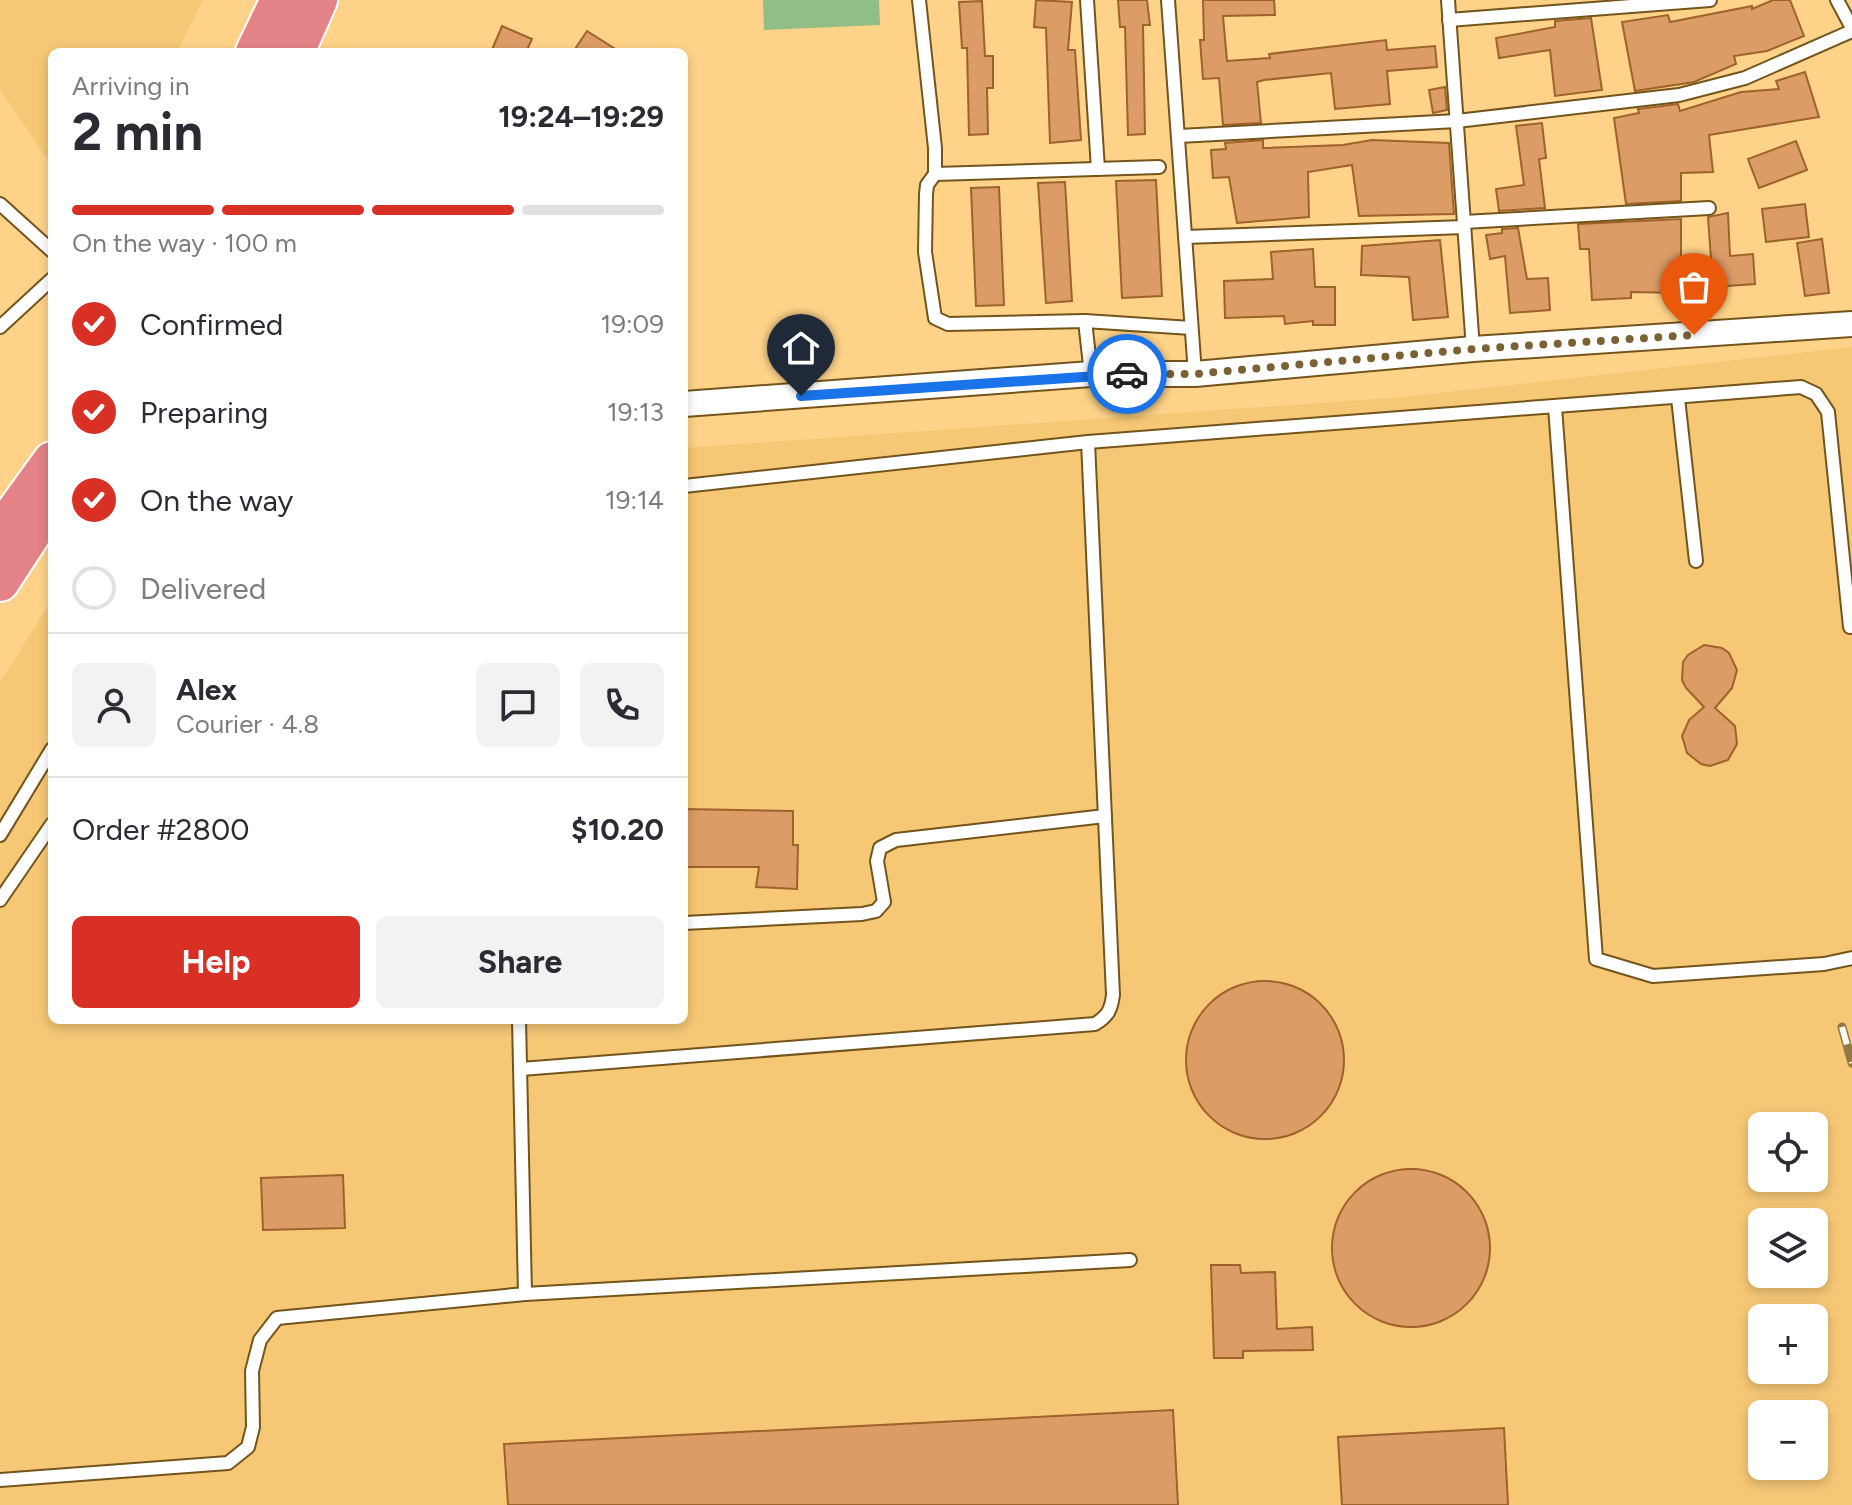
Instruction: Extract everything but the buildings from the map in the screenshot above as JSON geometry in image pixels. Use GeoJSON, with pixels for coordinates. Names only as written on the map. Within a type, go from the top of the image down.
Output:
{"type":"FeatureCollection","features":[{"type":"Feature","properties":{"kind":"highway"},"geometry":{"type":"LineString","coordinates":[[257,48],[280,0]]}},
{"type":"Feature","properties":{"kind":"highway"},"geometry":{"type":"LineString","coordinates":[[297,48],[318,0]]}},
{"type":"Feature","properties":{"kind":"highway"},"geometry":{"type":"LineString","coordinates":[[2,526],[48,466]]}},
{"type":"Feature","properties":{"kind":"highway"},"geometry":{"type":"LineString","coordinates":[[0,582],[48,508]]}},
{"type":"Feature","properties":{"kind":"street"},"geometry":{"type":"LineString","coordinates":[[688,404],[1091,374],[1195,374],[1473,349],[1852,324]]}},
{"type":"Feature","properties":{"kind":"lane"},"geometry":{"type":"LineString","coordinates":[[919,0],[935,174],[927,185],[925,252],[935,318],[948,324],[1085,321],[1191,328]]}},
{"type":"Feature","properties":{"kind":"lane"},"geometry":{"type":"LineString","coordinates":[[1087,0],[1098,169]]}},
{"type":"Feature","properties":{"kind":"lane"},"geometry":{"type":"LineString","coordinates":[[1168,0],[1195,374]]}},
{"type":"Feature","properties":{"kind":"lane"},"geometry":{"type":"LineString","coordinates":[[1448,0],[1473,349]]}},
{"type":"Feature","properties":{"kind":"lane"},"geometry":{"type":"LineString","coordinates":[[1449,20],[1710,0]]}},
{"type":"Feature","properties":{"kind":"lane"},"geometry":{"type":"LineString","coordinates":[[1179,136],[1457,121],[1679,95],[1713,88],[1745,78],[1852,29],[1837,0]]}},
{"type":"Feature","properties":{"kind":"lane"},"geometry":{"type":"LineString","coordinates":[[935,174],[1159,167]]}},
{"type":"Feature","properties":{"kind":"lane"},"geometry":{"type":"LineString","coordinates":[[0,204],[48,247]]}},
{"type":"Feature","properties":{"kind":"lane"},"geometry":{"type":"LineString","coordinates":[[1185,237],[1464,225],[1709,208]]}},
{"type":"Feature","properties":{"kind":"lane"},"geometry":{"type":"LineString","coordinates":[[0,327],[48,283]]}},
{"type":"Feature","properties":{"kind":"lane"},"geometry":{"type":"LineString","coordinates":[[1085,321],[1091,374]]}},
{"type":"Feature","properties":{"kind":"lane"},"geometry":{"type":"LineString","coordinates":[[688,486],[1088,442],[1801,387],[1816,394],[1828,412],[1850,627]]}},
{"type":"Feature","properties":{"kind":"lane"},"geometry":{"type":"LineString","coordinates":[[1678,398],[1696,561]]}},
{"type":"Feature","properties":{"kind":"lane"},"geometry":{"type":"LineString","coordinates":[[1555,407],[1596,959],[1653,976],[1824,964],[1852,958]]}},
{"type":"Feature","properties":{"kind":"lane"},"geometry":{"type":"LineString","coordinates":[[521,1069],[1095,1024],[1105,1018],[1111,1009],[1113,995],[1088,442]]}},
{"type":"Feature","properties":{"kind":"lane"},"geometry":{"type":"LineString","coordinates":[[0,835],[48,756]]}},
{"type":"Feature","properties":{"kind":"lane"},"geometry":{"type":"LineString","coordinates":[[688,923],[876,911],[884,902],[877,861],[880,848],[896,840],[1105,816]]}},
{"type":"Feature","properties":{"kind":"lane"},"geometry":{"type":"LineString","coordinates":[[0,900],[48,830]]}},
{"type":"Feature","properties":{"kind":"lane"},"geometry":{"type":"LineString","coordinates":[[519,1024],[525,1294]]}},
{"type":"Feature","properties":{"kind":"lane"},"geometry":{"type":"LineString","coordinates":[[0,1480],[228,1463],[248,1447],[253,1427],[252,1371],[260,1340],[277,1318],[525,1294],[1130,1260]]}},
{"type":"Feature","properties":{"kind":"shaded area"},"geometry":{"type":"Polygon","coordinates":[[[0,0],[203,0],[179,48],[48,48],[48,160],[0,90],[0,0]]]}},
{"type":"Feature","properties":{"kind":"shaded area"},"geometry":{"type":"Polygon","coordinates":[[[1852,347],[1852,1505],[0,1505],[0,682],[48,606],[48,1024],[688,1024],[688,448],[1404,397],[1852,347]]]}},
{"type":"Feature","properties":{"kind":"green space"},"geometry":{"type":"Polygon","coordinates":[[[763,0],[879,0],[880,25],[764,30],[763,0]]]}},
{"type":"Feature","properties":{"kind":"railway"},"geometry":{"type":"LineString","coordinates":[[1842,1027],[1852,1063]]}},
{"type":"Feature","properties":{"kind":"way so far"},"geometry":{"type":"LineString","coordinates":[[1127,374],[1195,374],[1473,349],[1694,335]]}},
{"type":"Feature","properties":{"kind":"route"},"geometry":{"type":"LineString","coordinates":[[801,396],[1091,374],[1127,374]]}}]}
